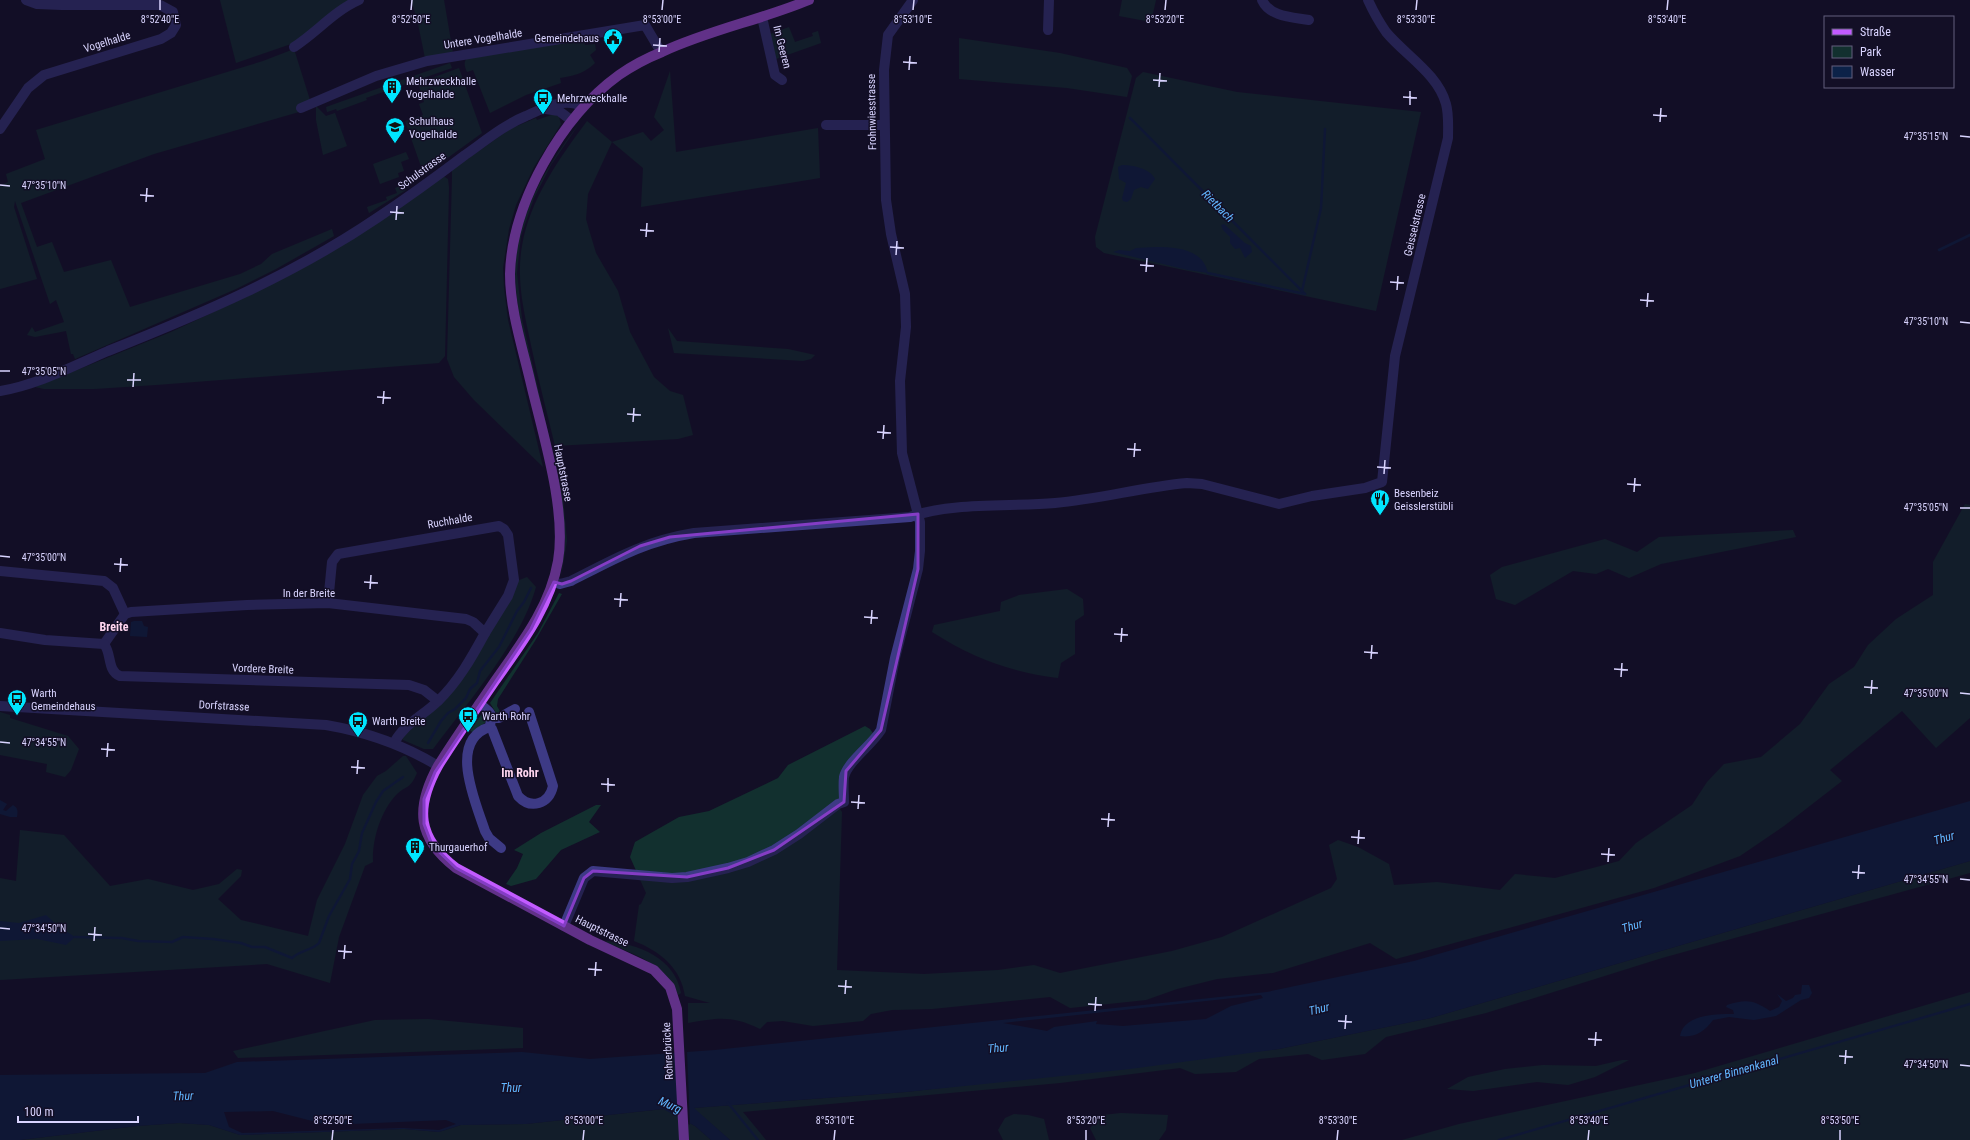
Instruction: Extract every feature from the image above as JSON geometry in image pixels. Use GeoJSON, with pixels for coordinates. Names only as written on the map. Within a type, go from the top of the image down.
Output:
{"type":"FeatureCollection","features":[{"type":"Feature","properties":{"kind":"main road","name":"Hauptstrasse"},"geometry":{"type":"LineString","coordinates":[[677,1009],[673,994],[665,981],[654,970],[564,926],[456,868],[438,853],[432,845],[424,824],[423,810],[427,790],[438,766],[531,629],[554,582],[560,547],[557,505],[519,334],[510,277],[514,243],[520,216],[546,161],[579,116],[619,75],[660,52],[693,39],[809,0]]}},
{"type":"Feature","properties":{"kind":"main road","name":"Rohrerbrücke"},"geometry":{"type":"LineString","coordinates":[[677,1009],[684,1140]]}},
{"type":"Feature","properties":{"kind":"street","name":"Vogelhalde"},"geometry":{"type":"LineString","coordinates":[[0,129],[28,88],[44,75],[167,36],[173,31],[176,25],[173,12],[170,8],[160,5],[62,5],[37,4],[26,0]]}},
{"type":"Feature","properties":{"kind":"street"},"geometry":{"type":"LineString","coordinates":[[294,47],[308,38],[338,13],[358,0]]}},
{"type":"Feature","properties":{"kind":"street","name":"Frohnwiesstrasse"},"geometry":{"type":"LineString","coordinates":[[564,926],[584,878],[593,871],[672,878],[687,877],[748,862],[774,850],[799,834],[838,804],[844,802],[846,771],[874,741],[883,723],[895,658],[918,569],[920,530],[918,514],[902,453],[900,381],[906,327],[905,294],[890,231],[886,200],[884,125],[884,70],[886,41],[888,35],[913,0]]}},
{"type":"Feature","properties":{"kind":"street"},"geometry":{"type":"LineString","coordinates":[[1048,30],[1049,0]]}},
{"type":"Feature","properties":{"kind":"street"},"geometry":{"type":"LineString","coordinates":[[1262,0],[1267,9],[1272,13],[1309,20]]}},
{"type":"Feature","properties":{"kind":"street","name":"Geisselstrasse"},"geometry":{"type":"LineString","coordinates":[[918,514],[950,509],[1056,503],[1188,483],[1202,484],[1279,504],[1312,496],[1365,488],[1382,482],[1395,356],[1448,138],[1449,120],[1446,104],[1440,90],[1387,32],[1376,17],[1368,0]]}},
{"type":"Feature","properties":{"kind":"street","name":"Im Geeren"},"geometry":{"type":"LineString","coordinates":[[762,17],[775,75],[782,80]]}},
{"type":"Feature","properties":{"kind":"street","name":"Untere Vogelhalde"},"geometry":{"type":"LineString","coordinates":[[301,108],[376,76],[427,61],[645,25],[660,52]]}},
{"type":"Feature","properties":{"kind":"street","name":"Schulstrasse"},"geometry":{"type":"LineString","coordinates":[[0,392],[35,381],[239,296],[296,267],[339,242],[394,206],[502,128],[540,110],[563,103],[576,104],[579,116],[559,111],[540,110]]}},
{"type":"Feature","properties":{"kind":"street"},"geometry":{"type":"LineString","coordinates":[[826,125],[884,125]]}},
{"type":"Feature","properties":{"kind":"street"},"geometry":{"type":"LineString","coordinates":[[554,582],[560,584],[571,581],[640,546],[670,537],[694,533],[910,517],[918,514]]}},
{"type":"Feature","properties":{"kind":"street","name":"Ruchhalde"},"geometry":{"type":"LineString","coordinates":[[328,603],[332,562],[338,554],[499,526],[504,529],[508,535],[514,580],[508,596],[485,633]]}},
{"type":"Feature","properties":{"kind":"street"},"geometry":{"type":"LineString","coordinates":[[0,571],[104,581],[113,588],[125,614],[104,644],[45,640],[0,633]]}},
{"type":"Feature","properties":{"kind":"street","name":"In der Breite"},"geometry":{"type":"LineString","coordinates":[[125,614],[138,611],[164,609],[328,603],[466,619],[473,622],[485,633]]}},
{"type":"Feature","properties":{"kind":"street"},"geometry":{"type":"LineString","coordinates":[[394,743],[403,730],[438,701],[453,685],[485,633]]}},
{"type":"Feature","properties":{"kind":"street","name":"Vordere Breite"},"geometry":{"type":"LineString","coordinates":[[104,644],[108,649],[112,670],[120,676],[408,685],[424,690],[438,701]]}},
{"type":"Feature","properties":{"kind":"street"},"geometry":{"type":"LineString","coordinates":[[479,704],[489,710],[492,729],[518,796],[526,803],[538,804],[548,797],[553,786],[529,712]]}},
{"type":"Feature","properties":{"kind":"street","name":"Dorfstrasse"},"geometry":{"type":"LineString","coordinates":[[0,706],[301,722],[354,730],[394,743],[438,766]]}},
{"type":"Feature","properties":{"kind":"street"},"geometry":{"type":"LineString","coordinates":[[501,848],[489,838],[485,831],[467,773],[468,754],[472,742],[477,734],[491,722],[515,709]]}},
{"type":"Feature","properties":{"kind":"highlighted area"},"geometry":{"type":"Polygon","coordinates":[[[918,514],[918,569],[881,730],[846,771],[844,802],[774,850],[728,868],[687,877],[593,871],[584,878],[564,926],[456,868],[432,845],[424,824],[424,799],[435,772],[531,629],[554,582],[562,584],[571,581],[640,546],[670,537],[918,514]]]}},
{"type":"Feature","properties":{"kind":"green space"},"geometry":{"type":"Polygon","coordinates":[[[220,0],[349,0],[294,43],[236,63],[220,0]]]}},
{"type":"Feature","properties":{"kind":"green space"},"geometry":{"type":"Polygon","coordinates":[[[411,0],[444,0],[453,53],[425,58],[417,19],[411,0]]]}},
{"type":"Feature","properties":{"kind":"green space"},"geometry":{"type":"Polygon","coordinates":[[[1122,0],[1156,0],[1151,22],[1119,16],[1122,0]]]}},
{"type":"Feature","properties":{"kind":"green space"},"geometry":{"type":"Polygon","coordinates":[[[789,27],[795,42],[813,36],[812,33],[818,31],[821,43],[776,59],[770,34],[789,27]]]}},
{"type":"Feature","properties":{"kind":"green space"},"geometry":{"type":"Polygon","coordinates":[[[959,38],[1060,53],[1127,68],[1132,76],[1127,97],[1067,88],[959,79],[959,38]]]}},
{"type":"Feature","properties":{"kind":"green space"},"geometry":{"type":"Polygon","coordinates":[[[584,40],[585,45],[595,44],[596,50],[590,55],[595,63],[591,67],[579,74],[560,78],[561,83],[526,95],[490,113],[473,70],[467,72],[465,67],[467,58],[584,40]]]}},
{"type":"Feature","properties":{"kind":"green space"},"geometry":{"type":"Polygon","coordinates":[[[294,49],[310,100],[299,112],[154,154],[21,203],[37,247],[52,242],[64,272],[111,260],[130,307],[240,274],[261,264],[272,254],[332,229],[334,236],[276,269],[236,289],[75,359],[73,354],[71,354],[66,331],[35,337],[27,335],[32,327],[35,332],[64,322],[56,300],[50,304],[15,201],[14,207],[37,279],[0,289],[0,186],[8,182],[6,174],[45,159],[36,130],[263,61],[294,49]]]}},
{"type":"Feature","properties":{"kind":"green space"},"geometry":{"type":"Polygon","coordinates":[[[450,63],[452,68],[366,98],[367,100],[337,111],[336,109],[327,112],[326,107],[450,63]]]}},
{"type":"Feature","properties":{"kind":"green space"},"geometry":{"type":"Polygon","coordinates":[[[459,68],[482,133],[424,175],[405,121],[423,115],[419,104],[424,102],[418,83],[459,68]]]}},
{"type":"Feature","properties":{"kind":"green space"},"geometry":{"type":"Polygon","coordinates":[[[670,71],[676,152],[818,128],[820,178],[641,207],[643,168],[612,142],[643,132],[651,141],[664,130],[654,117],[670,71]]]}},
{"type":"Feature","properties":{"kind":"green space"},"geometry":{"type":"Polygon","coordinates":[[[1143,72],[1237,92],[1421,112],[1376,311],[1104,253],[1096,247],[1095,237],[1136,78],[1143,72]]]}},
{"type":"Feature","properties":{"kind":"green space"},"geometry":{"type":"Polygon","coordinates":[[[316,106],[326,116],[335,113],[347,146],[323,155],[316,120],[316,106]]]}},
{"type":"Feature","properties":{"kind":"green space"},"geometry":{"type":"Polygon","coordinates":[[[554,114],[559,117],[561,124],[534,167],[516,205],[509,229],[503,268],[508,320],[543,467],[474,400],[454,377],[447,359],[452,170],[510,129],[536,118],[537,120],[554,114]]]}},
{"type":"Feature","properties":{"kind":"green space"},"geometry":{"type":"Polygon","coordinates":[[[587,121],[612,142],[588,194],[586,219],[596,253],[618,291],[630,332],[654,377],[670,391],[683,395],[693,435],[678,439],[555,446],[523,308],[520,284],[520,259],[522,246],[532,212],[547,180],[587,121]]]}},
{"type":"Feature","properties":{"kind":"green space"},"geometry":{"type":"Polygon","coordinates":[[[579,124],[551,165],[534,198],[521,236],[517,273],[522,319],[563,497],[567,541],[561,577],[565,542],[563,514],[522,327],[517,299],[515,271],[519,239],[530,203],[547,170],[579,124]]]}},
{"type":"Feature","properties":{"kind":"green space"},"geometry":{"type":"Polygon","coordinates":[[[406,152],[409,159],[401,162],[404,171],[398,173],[399,177],[380,184],[373,164],[406,152]]]}},
{"type":"Feature","properties":{"kind":"green space"},"geometry":{"type":"Polygon","coordinates":[[[443,176],[448,179],[449,188],[445,356],[439,363],[94,389],[44,389],[35,387],[171,332],[252,294],[443,176]]]}},
{"type":"Feature","properties":{"kind":"green space"},"geometry":{"type":"Polygon","coordinates":[[[401,186],[406,190],[369,213],[367,207],[387,200],[386,197],[397,193],[395,188],[401,186]]]}},
{"type":"Feature","properties":{"kind":"green space"},"geometry":{"type":"Polygon","coordinates":[[[668,328],[677,341],[788,349],[815,355],[811,359],[803,361],[674,353],[668,328]]]}},
{"type":"Feature","properties":{"kind":"green space"},"geometry":{"type":"Polygon","coordinates":[[[1965,504],[1970,505],[1970,718],[1936,748],[1902,711],[1830,770],[1842,781],[1784,826],[1740,856],[1654,888],[1396,959],[1370,943],[1273,973],[1217,979],[1177,989],[1146,1000],[1070,1008],[1050,997],[932,1009],[892,1010],[871,1014],[863,1021],[813,1026],[783,1021],[767,1022],[760,1029],[741,1021],[725,1019],[688,1023],[688,1003],[710,1003],[685,996],[679,977],[668,962],[661,955],[634,941],[639,905],[641,904],[646,893],[630,857],[635,842],[679,817],[709,811],[778,778],[788,765],[865,726],[870,729],[875,736],[845,770],[842,795],[833,806],[792,837],[764,853],[740,862],[700,871],[695,877],[714,875],[751,863],[801,834],[839,808],[842,812],[837,970],[924,974],[998,970],[1034,965],[1060,973],[1172,951],[1222,937],[1331,888],[1337,879],[1329,845],[1338,840],[1358,847],[1389,864],[1394,885],[1437,882],[1500,890],[1515,874],[1555,878],[1619,861],[1636,843],[1692,805],[1707,782],[1724,764],[1761,757],[1800,724],[1829,684],[1854,667],[1868,645],[1896,619],[1933,595],[1933,562],[1965,504]]]}},
{"type":"Feature","properties":{"kind":"green space"},"geometry":{"type":"Polygon","coordinates":[[[1793,530],[1796,537],[1661,564],[1629,578],[1608,569],[1596,574],[1573,571],[1515,605],[1496,599],[1490,575],[1502,567],[1605,539],[1637,552],[1659,537],[1793,530]]]}},
{"type":"Feature","properties":{"kind":"green space"},"geometry":{"type":"Polygon","coordinates":[[[527,577],[536,587],[529,608],[506,650],[477,692],[433,749],[424,749],[403,740],[402,738],[439,703],[517,581],[527,577]]]}},
{"type":"Feature","properties":{"kind":"green space"},"geometry":{"type":"Polygon","coordinates":[[[1067,589],[1083,599],[1084,615],[1075,621],[1075,654],[1061,663],[1058,678],[1008,668],[962,649],[932,632],[934,625],[1000,611],[1001,602],[1019,595],[1067,589]]]}},
{"type":"Feature","properties":{"kind":"green space"},"geometry":{"type":"Polygon","coordinates":[[[559,593],[562,594],[535,641],[498,699],[497,706],[501,713],[498,716],[490,703],[538,633],[559,593]]]}},
{"type":"Feature","properties":{"kind":"green space"},"geometry":{"type":"Polygon","coordinates":[[[0,712],[10,715],[10,718],[68,736],[79,749],[71,770],[65,777],[46,772],[47,764],[0,755],[0,712]]]}},
{"type":"Feature","properties":{"kind":"green space"},"geometry":{"type":"Polygon","coordinates":[[[483,712],[486,713],[486,722],[473,732],[470,731],[483,712]]]}},
{"type":"Feature","properties":{"kind":"green space"},"geometry":{"type":"Polygon","coordinates":[[[403,756],[406,756],[417,773],[410,785],[396,795],[386,809],[378,826],[374,844],[373,862],[365,866],[339,937],[330,983],[267,964],[0,980],[0,878],[16,881],[20,830],[64,835],[110,886],[148,879],[193,890],[219,884],[237,869],[242,870],[241,876],[218,899],[241,920],[308,936],[317,900],[345,844],[363,795],[377,776],[386,771],[403,756]]]}},
{"type":"Feature","properties":{"kind":"green space"},"geometry":{"type":"Polygon","coordinates":[[[596,805],[601,805],[589,822],[600,832],[561,850],[536,879],[511,886],[506,884],[517,868],[523,854],[514,850],[541,833],[596,805]]]}},
{"type":"Feature","properties":{"kind":"green space"},"geometry":{"type":"Polygon","coordinates":[[[1970,861],[1970,873],[1662,958],[1486,1013],[1386,1037],[1365,1054],[1322,1060],[1308,1054],[1259,1059],[1236,1072],[1195,1074],[1180,1068],[1060,1083],[743,1112],[766,1140],[730,1140],[693,1108],[906,1092],[1279,1049],[1431,1018],[1970,861]]]}},
{"type":"Feature","properties":{"kind":"green space"},"geometry":{"type":"Polygon","coordinates":[[[606,942],[631,945],[653,955],[663,962],[677,981],[681,993],[678,995],[673,984],[666,975],[648,961],[606,942]]]}},
{"type":"Feature","properties":{"kind":"green space"},"geometry":{"type":"Polygon","coordinates":[[[1970,992],[1970,1140],[1402,1140],[1459,1124],[1695,1073],[1970,992]]]}},
{"type":"Feature","properties":{"kind":"green space"},"geometry":{"type":"Polygon","coordinates":[[[428,1019],[523,1028],[523,1048],[238,1058],[233,1051],[375,1020],[428,1019]]]}},
{"type":"Feature","properties":{"kind":"green space"},"geometry":{"type":"Polygon","coordinates":[[[1622,1060],[1629,1060],[1595,1077],[1568,1085],[1537,1082],[1473,1091],[1447,1089],[1468,1077],[1505,1069],[1543,1065],[1596,1066],[1622,1060]]]}},
{"type":"Feature","properties":{"kind":"green space"},"geometry":{"type":"Polygon","coordinates":[[[664,1109],[695,1126],[711,1140],[20,1140],[137,1126],[179,1123],[209,1125],[240,1135],[404,1129],[439,1132],[461,1125],[526,1124],[664,1109]]]}},
{"type":"Feature","properties":{"kind":"green space"},"geometry":{"type":"Polygon","coordinates":[[[1121,1113],[1168,1115],[1166,1130],[1159,1140],[1096,1140],[1090,1128],[1103,1115],[1121,1113]]]}},
{"type":"Feature","properties":{"kind":"green space"},"geometry":{"type":"Polygon","coordinates":[[[1014,1114],[1028,1115],[1044,1119],[1049,1140],[1003,1140],[998,1130],[1005,1118],[1014,1114]]]}},
{"type":"Feature","properties":{"kind":"water"},"geometry":{"type":"Polygon","coordinates":[[[1122,165],[1145,170],[1153,175],[1155,179],[1148,189],[1141,187],[1134,190],[1131,199],[1127,202],[1123,201],[1122,198],[1126,183],[1119,179],[1118,167],[1122,165]]]}},
{"type":"Feature","properties":{"kind":"water"},"geometry":{"type":"Polygon","coordinates":[[[1224,224],[1245,243],[1251,246],[1252,252],[1245,258],[1240,248],[1235,249],[1230,243],[1230,237],[1223,230],[1221,225],[1224,224]]]}},
{"type":"Feature","properties":{"kind":"water"},"geometry":{"type":"Polygon","coordinates":[[[1156,247],[1180,249],[1195,254],[1201,259],[1208,273],[1188,270],[1113,252],[1119,250],[1130,251],[1136,248],[1156,247]]]}},
{"type":"Feature","properties":{"kind":"water"},"geometry":{"type":"Polygon","coordinates":[[[142,621],[144,626],[148,627],[147,637],[130,636],[131,622],[142,621]]]}},
{"type":"Feature","properties":{"kind":"water"},"geometry":{"type":"Polygon","coordinates":[[[0,800],[7,804],[3,810],[6,811],[13,805],[16,807],[17,817],[10,817],[0,814],[0,800]]]}},
{"type":"Feature","properties":{"kind":"water","name":"Thur"},"geometry":{"type":"Polygon","coordinates":[[[1970,801],[1970,861],[1431,1018],[1279,1049],[1130,1069],[906,1092],[694,1108],[730,1140],[711,1140],[695,1126],[663,1109],[526,1124],[461,1125],[439,1132],[404,1129],[240,1135],[209,1125],[179,1123],[137,1126],[20,1140],[0,1140],[0,1075],[205,1073],[237,1062],[522,1052],[590,1059],[715,1050],[1267,992],[1414,961],[1970,801]],[[1261,995],[1003,1023],[1047,1031],[1054,1027],[1097,1021],[1096,1024],[1123,1026],[1206,1019],[1231,1006],[1263,998],[1261,995]],[[273,1111],[224,1112],[229,1127],[242,1133],[402,1128],[439,1130],[456,1124],[446,1120],[328,1125],[273,1111]]]}},
{"type":"Feature","properties":{"kind":"water"},"geometry":{"type":"Polygon","coordinates":[[[46,915],[58,926],[75,937],[66,945],[37,939],[0,941],[0,921],[19,923],[46,915]]]}},
{"type":"Feature","properties":{"kind":"water"},"geometry":{"type":"Polygon","coordinates":[[[1802,985],[1809,985],[1812,993],[1809,998],[1801,1000],[1776,1016],[1754,1020],[1729,1017],[1713,1020],[1703,1031],[1695,1035],[1680,1036],[1683,1029],[1694,1019],[1710,1015],[1734,1014],[1733,1010],[1726,1007],[1727,1005],[1734,1003],[1745,1001],[1750,1002],[1770,1011],[1779,1007],[1782,1001],[1777,994],[1786,1001],[1793,998],[1795,995],[1801,994],[1802,985]]]}},
{"type":"Feature","properties":{"kind":"pier"},"geometry":{"type":"Polygon","coordinates":[[[687,1050],[690,1125],[679,1119],[676,1051],[687,1050]]]}},
{"type":"Feature","properties":{"kind":"waterway","name":"Rietbach"},"geometry":{"type":"LineString","coordinates":[[1130,118],[1305,294]]}},
{"type":"Feature","properties":{"kind":"waterway"},"geometry":{"type":"LineString","coordinates":[[1302,291],[1321,208],[1325,129]]}},
{"type":"Feature","properties":{"kind":"waterway","name":"Rietbach"},"geometry":{"type":"LineString","coordinates":[[1939,250],[1970,235]]}},
{"type":"Feature","properties":{"kind":"waterway"},"geometry":{"type":"LineString","coordinates":[[1208,273],[1305,294]]}},
{"type":"Feature","properties":{"kind":"waterway"},"geometry":{"type":"LineString","coordinates":[[428,743],[441,721],[466,698],[470,689],[477,683],[480,671],[499,647],[517,611],[524,602],[531,588]]}},
{"type":"Feature","properties":{"kind":"waterway"},"geometry":{"type":"LineString","coordinates":[[75,937],[122,938],[138,941],[172,942],[183,937],[213,939],[241,943],[252,947],[265,947],[292,958],[319,943],[329,916],[350,879],[352,864],[359,851],[362,833],[376,802],[383,791],[403,777]]}},
{"type":"Feature","properties":{"kind":"waterway","name":"Unterer Binnenkanal"},"geometry":{"type":"LineString","coordinates":[[1499,1140],[1970,1004]]}},
{"type":"Feature","properties":{"kind":"waterway","name":"Unterer Binnenkanal"},"geometry":{"type":"LineString","coordinates":[[728,1103],[758,1140]]}},
{"type":"Feature","properties":{"kind":"place","name":"Gemeindehaus"},"geometry":{"type":"Point","coordinates":[613,55]}},
{"type":"Feature","properties":{"kind":"place","name":"Mehrzweckhalle Vogelhalde"},"geometry":{"type":"Point","coordinates":[392,104]}},
{"type":"Feature","properties":{"kind":"place","name":"Mehrzweckhalle"},"geometry":{"type":"Point","coordinates":[543,115]}},
{"type":"Feature","properties":{"kind":"place","name":"Schulhaus Vogelhalde"},"geometry":{"type":"Point","coordinates":[395,144]}},
{"type":"Feature","properties":{"kind":"place","name":"Besenbeiz Geisslerstübli"},"geometry":{"type":"Point","coordinates":[1380,516]}},
{"type":"Feature","properties":{"kind":"place","name":"Warth Gemeindehaus"},"geometry":{"type":"Point","coordinates":[17,716]}},
{"type":"Feature","properties":{"kind":"place","name":"Warth Rohr"},"geometry":{"type":"Point","coordinates":[468,733]}},
{"type":"Feature","properties":{"kind":"place","name":"Warth Breite"},"geometry":{"type":"Point","coordinates":[358,738]}},
{"type":"Feature","properties":{"kind":"place","name":"Thurgauerhof"},"geometry":{"type":"Point","coordinates":[415,864]}},
{"type":"Feature","properties":{"kind":"district","name":"Breite"},"geometry":{"type":"Point","coordinates":[114,627]}},
{"type":"Feature","properties":{"kind":"district","name":"Im Rohr"},"geometry":{"type":"Point","coordinates":[520,773]}},
{"type":"Feature","properties":{"kind":"water label","name":"Murg"},"geometry":{"type":"Point","coordinates":[670,1105]}}]}
